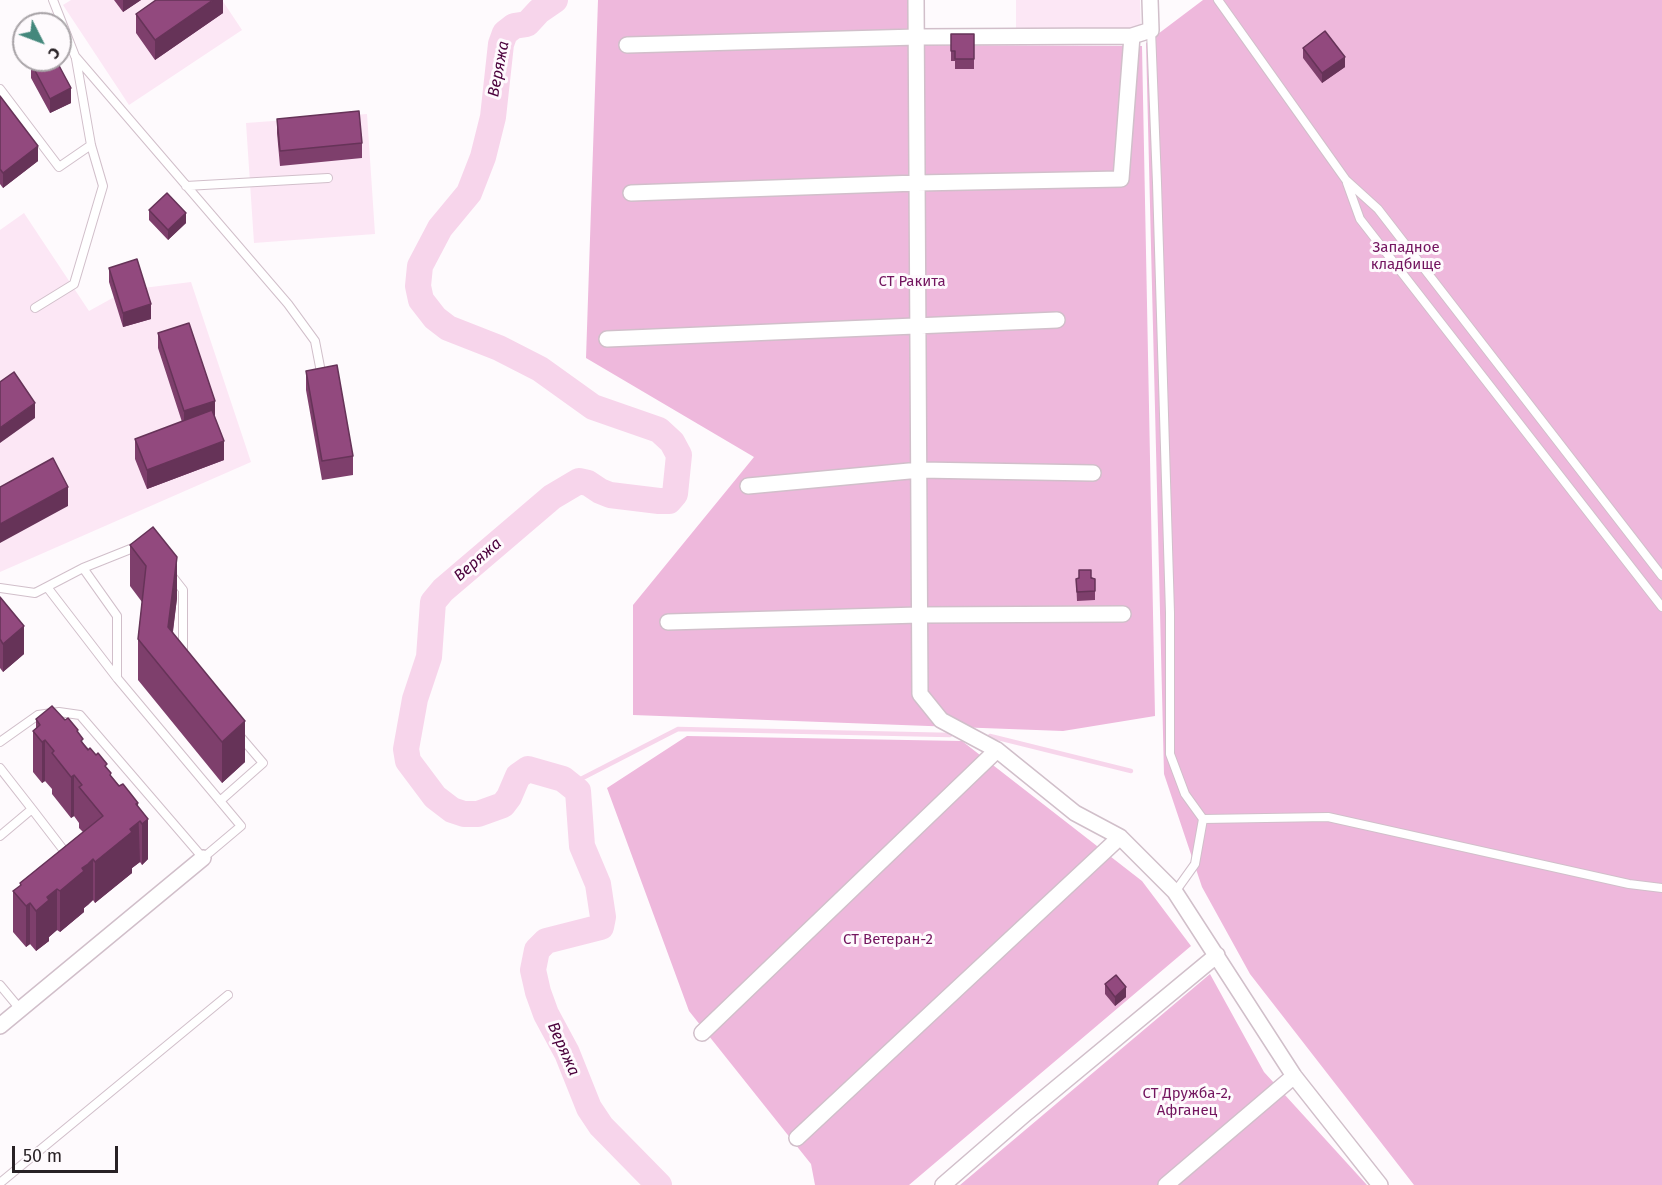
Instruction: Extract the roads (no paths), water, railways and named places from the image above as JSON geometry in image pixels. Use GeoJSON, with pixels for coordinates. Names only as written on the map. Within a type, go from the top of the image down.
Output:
{"type":"FeatureCollection","features":[{"type":"Feature","properties":{"kind":"street"},"geometry":{"type":"LineString","coordinates":[[916,0],[920,694],[940,720],[997,750],[1075,813],[1120,837],[1175,892],[1294,1076],[1380,1185]]}},
{"type":"Feature","properties":{"kind":"street"},"geometry":{"type":"LineString","coordinates":[[627,45],[917,37],[1132,36],[1151,30],[1150,0]]}},
{"type":"Feature","properties":{"kind":"street"},"geometry":{"type":"LineString","coordinates":[[631,193],[917,183],[1121,179],[1132,36]]}},
{"type":"Feature","properties":{"kind":"street"},"geometry":{"type":"LineString","coordinates":[[607,339],[1057,320]]}},
{"type":"Feature","properties":{"kind":"street"},"geometry":{"type":"LineString","coordinates":[[748,486],[920,470],[1093,473]]}},
{"type":"Feature","properties":{"kind":"street"},"geometry":{"type":"LineString","coordinates":[[668,622],[919,615],[1123,614]]}},
{"type":"Feature","properties":{"kind":"street"},"geometry":{"type":"LineString","coordinates":[[702,1033],[997,750]]}},
{"type":"Feature","properties":{"kind":"street"},"geometry":{"type":"LineString","coordinates":[[797,1138],[1120,837]]}},
{"type":"Feature","properties":{"kind":"street"},"geometry":{"type":"LineString","coordinates":[[0,1026],[203,858]]}},
{"type":"Feature","properties":{"kind":"street"},"geometry":{"type":"LineString","coordinates":[[943,1185],[1217,955]]}},
{"type":"Feature","properties":{"kind":"street"},"geometry":{"type":"LineString","coordinates":[[1166,1185],[1294,1076]]}},
{"type":"Feature","properties":{"kind":"lane"},"geometry":{"type":"LineString","coordinates":[[35,308],[74,284],[103,186],[91,145],[75,56],[53,0]]}},
{"type":"Feature","properties":{"kind":"lane"},"geometry":{"type":"LineString","coordinates":[[1218,0],[1346,180],[1378,209],[1662,576]]}},
{"type":"Feature","properties":{"kind":"lane"},"geometry":{"type":"LineString","coordinates":[[1151,30],[1170,613],[1170,754],[1185,794],[1203,819],[1195,864],[1175,892]]}},
{"type":"Feature","properties":{"kind":"lane"},"geometry":{"type":"LineString","coordinates":[[75,56],[288,304],[315,341],[321,372]]}},
{"type":"Feature","properties":{"kind":"lane"},"geometry":{"type":"LineString","coordinates":[[0,89],[59,167],[91,145]]}},
{"type":"Feature","properties":{"kind":"lane"},"geometry":{"type":"LineString","coordinates":[[186,186],[328,178]]}},
{"type":"Feature","properties":{"kind":"lane"},"geometry":{"type":"LineString","coordinates":[[1346,180],[1360,219],[1662,607]]}},
{"type":"Feature","properties":{"kind":"lane"},"geometry":{"type":"LineString","coordinates":[[0,588],[35,593],[83,568],[146,543]]}},
{"type":"Feature","properties":{"kind":"lane"},"geometry":{"type":"LineString","coordinates":[[165,567],[183,590],[183,657]]}},
{"type":"Feature","properties":{"kind":"lane"},"geometry":{"type":"LineString","coordinates":[[83,568],[117,616],[117,678]]}},
{"type":"Feature","properties":{"kind":"lane"},"geometry":{"type":"LineString","coordinates":[[0,742],[38,715],[59,712],[81,715],[203,858],[241,826],[117,678],[47,587]]}},
{"type":"Feature","properties":{"kind":"lane"},"geometry":{"type":"LineString","coordinates":[[220,801],[263,763],[234,729]]}},
{"type":"Feature","properties":{"kind":"lane"},"geometry":{"type":"LineString","coordinates":[[0,768],[65,852]]}},
{"type":"Feature","properties":{"kind":"lane"},"geometry":{"type":"LineString","coordinates":[[0,836],[32,809]]}},
{"type":"Feature","properties":{"kind":"lane"},"geometry":{"type":"LineString","coordinates":[[1203,819],[1328,817],[1629,884],[1662,888]]}},
{"type":"Feature","properties":{"kind":"lane"},"geometry":{"type":"LineString","coordinates":[[0,985],[20,1009]]}},
{"type":"Feature","properties":{"kind":"lane"},"geometry":{"type":"LineString","coordinates":[[0,1183],[228,994]]}},
{"type":"Feature","properties":{"kind":"waterway","name":"Веряжа"},"geometry":{"type":"LineString","coordinates":[[555,0],[539,11],[527,24],[514,26],[505,33],[501,44],[493,117],[483,157],[469,193],[440,228],[420,266],[418,286],[421,300],[435,318],[448,328],[499,348],[540,369],[593,407],[659,430],[672,442],[679,455],[675,494],[669,501],[610,495],[588,483],[579,481],[552,497],[443,590],[433,602],[429,657],[415,699],[406,749],[408,761],[435,797],[452,810],[464,814],[478,814],[503,805],[518,776],[528,769],[563,779],[578,791],[582,846],[598,884],[603,917],[601,927],[546,941],[537,950],[533,970],[546,1014],[567,1053],[589,1108],[601,1126],[659,1185]]}},
{"type":"Feature","properties":{"kind":"waterway"},"geometry":{"type":"LineString","coordinates":[[571,784],[678,729],[950,735]]}},
{"type":"Feature","properties":{"kind":"waterway"},"geometry":{"type":"LineString","coordinates":[[990,736],[1131,771]]}},
{"type":"Feature","properties":{"kind":"park label","name":"Западное кладбище"},"geometry":{"type":"Point","coordinates":[1406,256]}},
{"type":"Feature","properties":{"kind":"park label","name":"СТ Ракита"},"geometry":{"type":"Point","coordinates":[912,282]}},
{"type":"Feature","properties":{"kind":"park label","name":"СТ Ветеран-2"},"geometry":{"type":"Point","coordinates":[888,940]}},
{"type":"Feature","properties":{"kind":"park label","name":"СТ Дружба-2, Афганец"},"geometry":{"type":"Point","coordinates":[1187,1102]}}]}
